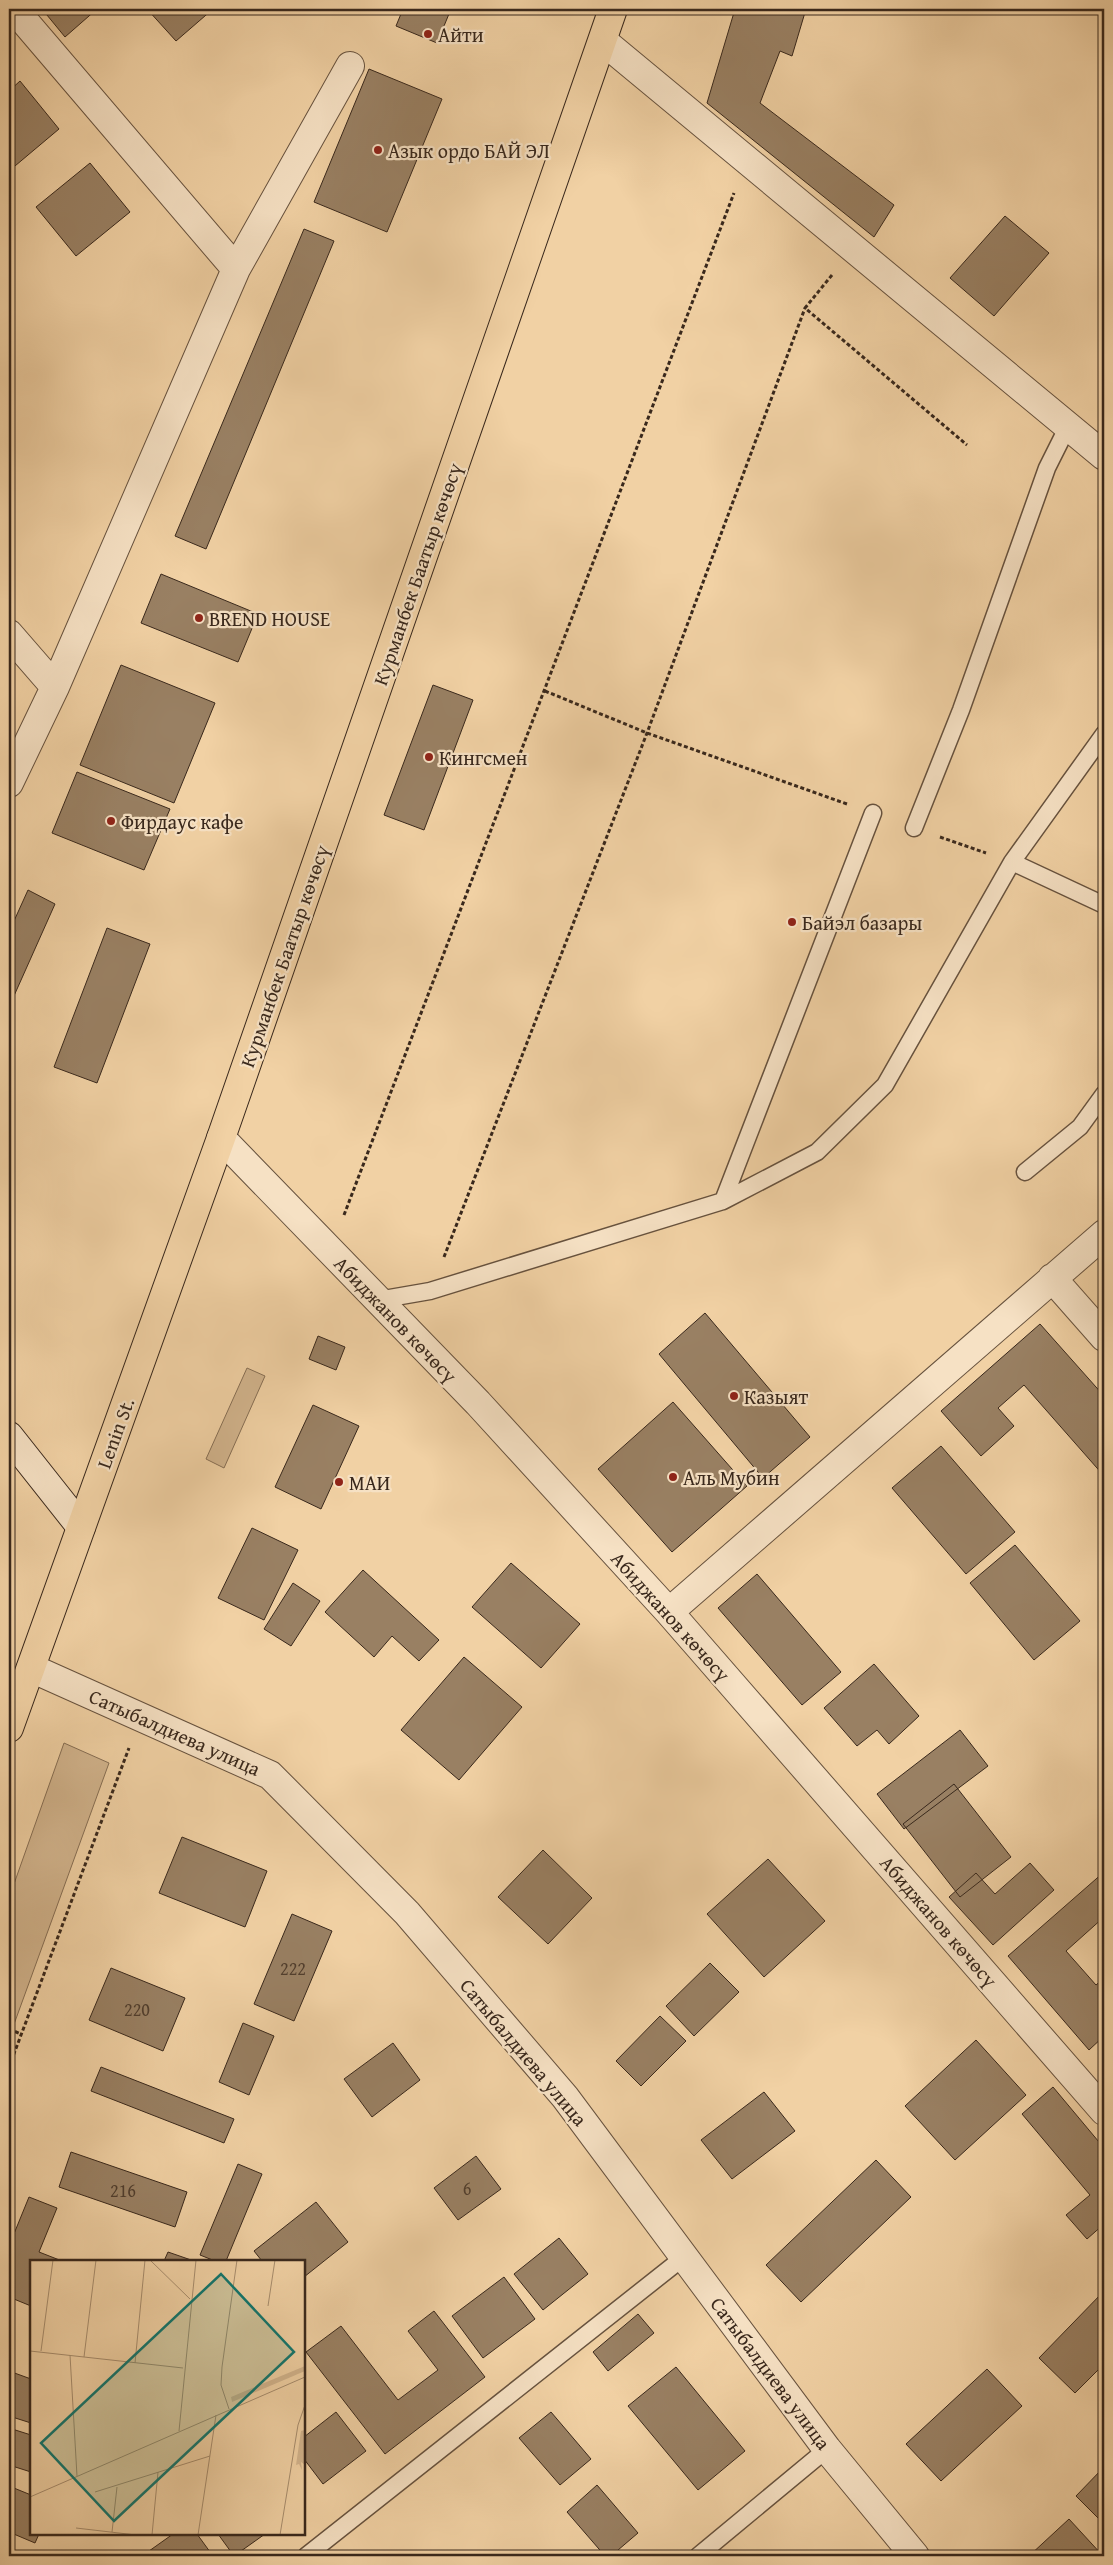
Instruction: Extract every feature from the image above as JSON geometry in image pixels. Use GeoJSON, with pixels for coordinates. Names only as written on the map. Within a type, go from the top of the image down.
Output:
{"type":"FeatureCollection","features":[{"type":"Feature","properties":{"kind":"highway","name":"Курманбек Баатыр көчөсү"},"geometry":{"type":"LineString","coordinates":[[221,1138],[613,9]]}},
{"type":"Feature","properties":{"kind":"highway","name":"Lenin St."},"geometry":{"type":"LineString","coordinates":[[9,1728],[221,1138]]}},
{"type":"Feature","properties":{"kind":"street"},"geometry":{"type":"LineString","coordinates":[[14,9],[236,269]]}},
{"type":"Feature","properties":{"kind":"street"},"geometry":{"type":"LineString","coordinates":[[602,41],[1104,456]]}},
{"type":"Feature","properties":{"kind":"street"},"geometry":{"type":"LineString","coordinates":[[9,783],[55,687],[236,269],[350,66]]}},
{"type":"Feature","properties":{"kind":"street"},"geometry":{"type":"LineString","coordinates":[[9,634],[55,687]]}},
{"type":"Feature","properties":{"kind":"street","name":"Абиджанов көчөсү"},"geometry":{"type":"LineString","coordinates":[[221,1138],[478,1403],[668,1612],[1104,2110]]}},
{"type":"Feature","properties":{"kind":"street"},"geometry":{"type":"LineString","coordinates":[[668,1612],[1104,1234]]}},
{"type":"Feature","properties":{"kind":"street"},"geometry":{"type":"LineString","coordinates":[[1052,1278],[1104,1336]]}},
{"type":"Feature","properties":{"kind":"street"},"geometry":{"type":"LineString","coordinates":[[9,1436],[81,1527]]}},
{"type":"Feature","properties":{"kind":"street","name":"Сатыбалдиева улица"},"geometry":{"type":"LineString","coordinates":[[31,1668],[270,1775],[407,1914],[565,2097],[827,2448],[915,2556]]}},
{"type":"Feature","properties":{"kind":"lane"},"geometry":{"type":"LineString","coordinates":[[914,828],[961,710],[1047,468],[1068,426]]}},
{"type":"Feature","properties":{"kind":"lane"},"geometry":{"type":"LineString","coordinates":[[378,1300],[430,1291],[722,1201],[818,1152],[886,1085],[1012,862],[1102,740]]}},
{"type":"Feature","properties":{"kind":"lane"},"geometry":{"type":"LineString","coordinates":[[722,1201],[873,813]]}},
{"type":"Feature","properties":{"kind":"lane"},"geometry":{"type":"LineString","coordinates":[[1012,862],[1104,905]]}},
{"type":"Feature","properties":{"kind":"lane"},"geometry":{"type":"LineString","coordinates":[[1025,1172],[1080,1127],[1104,1094]]}},
{"type":"Feature","properties":{"kind":"lane"},"geometry":{"type":"LineString","coordinates":[[306,2556],[684,2257]]}},
{"type":"Feature","properties":{"kind":"lane"},"geometry":{"type":"LineString","coordinates":[[698,2556],[827,2448]]}},
{"type":"Feature","properties":{"kind":"path"},"geometry":{"type":"LineString","coordinates":[[343,1217],[735,191]]}},
{"type":"Feature","properties":{"kind":"path"},"geometry":{"type":"LineString","coordinates":[[430,1291],[647,734],[805,308],[838,268]]}},
{"type":"Feature","properties":{"kind":"path"},"geometry":{"type":"LineString","coordinates":[[805,308],[967,445]]}},
{"type":"Feature","properties":{"kind":"path"},"geometry":{"type":"LineString","coordinates":[[545,692],[647,734],[873,813]]}},
{"type":"Feature","properties":{"kind":"path"},"geometry":{"type":"LineString","coordinates":[[914,828],[1012,862]]}},
{"type":"Feature","properties":{"kind":"path"},"geometry":{"type":"LineString","coordinates":[[9,2067],[141,1717]]}},
{"type":"Feature","properties":{"kind":"path"},"geometry":{"type":"LineString","coordinates":[[9,2029],[21,2034]]}},
{"type":"Feature","properties":{"kind":"shaded area"},"geometry":{"type":"Polygon","coordinates":[[[247,1368],[265,1376],[224,1468],[206,1459],[247,1368]]]}},
{"type":"Feature","properties":{"kind":"shaded area"},"geometry":{"type":"Polygon","coordinates":[[[64,1743],[109,1763],[9,2038],[9,1898],[64,1743]]]}},
{"type":"Feature","properties":{"kind":"building"},"geometry":{"type":"Polygon","coordinates":[[[42,9],[97,9],[65,37],[42,9]]]}},
{"type":"Feature","properties":{"kind":"building"},"geometry":{"type":"Polygon","coordinates":[[[147,9],[213,9],[176,41],[147,9]]]}},
{"type":"Feature","properties":{"kind":"building","name":"Айти"},"geometry":{"type":"Polygon","coordinates":[[[403,9],[451,9],[437,43],[396,26],[403,9]]]}},
{"type":"Feature","properties":{"kind":"building"},"geometry":{"type":"Polygon","coordinates":[[[735,9],[806,9],[792,56],[780,51],[760,103],[894,205],[874,237],[707,103],[735,9]]]}},
{"type":"Feature","properties":{"kind":"building","name":"Азык ордо БАЙ ЭЛ"},"geometry":{"type":"Polygon","coordinates":[[[369,69],[442,99],[387,232],[314,202],[369,69]]]}},
{"type":"Feature","properties":{"kind":"building"},"geometry":{"type":"Polygon","coordinates":[[[20,81],[59,129],[9,171],[9,91],[20,81]]]}},
{"type":"Feature","properties":{"kind":"building"},"geometry":{"type":"Polygon","coordinates":[[[90,163],[130,212],[76,256],[36,207],[90,163]]]}},
{"type":"Feature","properties":{"kind":"building"},"geometry":{"type":"Polygon","coordinates":[[[1005,216],[1049,253],[994,316],[950,278],[1005,216]]]}},
{"type":"Feature","properties":{"kind":"building"},"geometry":{"type":"Polygon","coordinates":[[[304,229],[334,241],[206,549],[175,536],[304,229]]]}},
{"type":"Feature","properties":{"kind":"building","name":"BREND HOUSE"},"geometry":{"type":"Polygon","coordinates":[[[161,574],[258,614],[238,662],[141,623],[161,574]]]}},
{"type":"Feature","properties":{"kind":"building"},"geometry":{"type":"Polygon","coordinates":[[[121,665],[215,703],[174,803],[80,765],[121,665]]]}},
{"type":"Feature","properties":{"kind":"building","name":"Кингсмен"},"geometry":{"type":"Polygon","coordinates":[[[433,685],[473,700],[424,830],[384,815],[433,685]]]}},
{"type":"Feature","properties":{"kind":"building","name":"Фирдаус кафе"},"geometry":{"type":"Polygon","coordinates":[[[77,772],[170,809],[144,870],[52,833],[77,772]]]}},
{"type":"Feature","properties":{"kind":"building"},"geometry":{"type":"Polygon","coordinates":[[[28,890],[55,904],[9,1007],[9,932],[28,890]]]}},
{"type":"Feature","properties":{"kind":"building"},"geometry":{"type":"Polygon","coordinates":[[[107,928],[150,944],[97,1083],[54,1067],[107,928]]]}},
{"type":"Feature","properties":{"kind":"building","name":"Казыят"},"geometry":{"type":"Polygon","coordinates":[[[705,1313],[810,1437],[763,1478],[659,1354],[705,1313]]]}},
{"type":"Feature","properties":{"kind":"building"},"geometry":{"type":"Polygon","coordinates":[[[1040,1324],[1104,1396],[1104,1476],[1024,1385],[998,1408],[1014,1426],[981,1456],[941,1411],[1040,1324]]]}},
{"type":"Feature","properties":{"kind":"building"},"geometry":{"type":"Polygon","coordinates":[[[318,1336],[345,1347],[336,1370],[309,1359],[318,1336]]]}},
{"type":"Feature","properties":{"kind":"building","name":"Аль Мубин"},"geometry":{"type":"Polygon","coordinates":[[[673,1402],[747,1486],[672,1552],[598,1469],[673,1402]]]}},
{"type":"Feature","properties":{"kind":"building"},"geometry":{"type":"Polygon","coordinates":[[[313,1405],[359,1426],[321,1509],[275,1487],[313,1405]]]}},
{"type":"Feature","properties":{"kind":"building"},"geometry":{"type":"Polygon","coordinates":[[[941,1446],[1015,1532],[966,1574],[892,1488],[941,1446]]]}},
{"type":"Feature","properties":{"kind":"building"},"geometry":{"type":"Polygon","coordinates":[[[252,1528],[298,1550],[264,1620],[218,1598],[252,1528]]]}},
{"type":"Feature","properties":{"kind":"building"},"geometry":{"type":"Polygon","coordinates":[[[1015,1545],[1080,1621],[1034,1660],[970,1583],[1015,1545]]]}},
{"type":"Feature","properties":{"kind":"building"},"geometry":{"type":"Polygon","coordinates":[[[511,1563],[580,1624],[541,1668],[472,1607],[511,1563]]]}},
{"type":"Feature","properties":{"kind":"building"},"geometry":{"type":"Polygon","coordinates":[[[363,1570],[439,1640],[419,1661],[392,1636],[374,1657],[325,1612],[363,1570]]]}},
{"type":"Feature","properties":{"kind":"building"},"geometry":{"type":"Polygon","coordinates":[[[757,1574],[841,1672],[802,1705],[718,1608],[757,1574]]]}},
{"type":"Feature","properties":{"kind":"building"},"geometry":{"type":"Polygon","coordinates":[[[293,1583],[320,1601],[291,1646],[264,1629],[293,1583]]]}},
{"type":"Feature","properties":{"kind":"building"},"geometry":{"type":"Polygon","coordinates":[[[464,1657],[522,1707],[459,1780],[401,1730],[464,1657]]]}},
{"type":"Feature","properties":{"kind":"building"},"geometry":{"type":"Polygon","coordinates":[[[874,1664],[919,1716],[889,1744],[877,1730],[857,1746],[824,1708],[874,1664]]]}},
{"type":"Feature","properties":{"kind":"building"},"geometry":{"type":"Polygon","coordinates":[[[960,1730],[988,1766],[904,1829],[877,1794],[960,1730]]]}},
{"type":"Feature","properties":{"kind":"building"},"geometry":{"type":"Polygon","coordinates":[[[954,1784],[1011,1857],[960,1897],[903,1824],[954,1784]]]}},
{"type":"Feature","properties":{"kind":"building"},"geometry":{"type":"Polygon","coordinates":[[[182,1837],[267,1871],[245,1927],[159,1893],[182,1837]]]}},
{"type":"Feature","properties":{"kind":"building"},"geometry":{"type":"Polygon","coordinates":[[[543,1850],[592,1898],[548,1944],[498,1897],[543,1850]]]}},
{"type":"Feature","properties":{"kind":"building"},"geometry":{"type":"Polygon","coordinates":[[[768,1859],[825,1921],[764,1977],[707,1914],[768,1859]]]}},
{"type":"Feature","properties":{"kind":"building"},"geometry":{"type":"Polygon","coordinates":[[[1030,1863],[1054,1890],[993,1945],[949,1897],[976,1873],[995,1894],[1030,1863]]]}},
{"type":"Feature","properties":{"kind":"building"},"geometry":{"type":"Polygon","coordinates":[[[1104,1872],[1104,1917],[1066,1951],[1096,1985],[1104,1978],[1104,2036],[1089,2050],[1008,1956],[1104,1872]]]}},
{"type":"Feature","properties":{"kind":"building"},"geometry":{"type":"Polygon","coordinates":[[[292,1914],[332,1931],[294,2021],[254,2004],[292,1914]]]}},
{"type":"Feature","properties":{"kind":"building"},"geometry":{"type":"Polygon","coordinates":[[[710,1963],[739,1992],[694,2036],[666,2006],[710,1963]]]}},
{"type":"Feature","properties":{"kind":"building"},"geometry":{"type":"Polygon","coordinates":[[[111,1968],[185,1998],[163,2051],[89,2020],[111,1968]]]}},
{"type":"Feature","properties":{"kind":"building"},"geometry":{"type":"Polygon","coordinates":[[[660,2016],[686,2041],[641,2086],[616,2061],[660,2016]]]}},
{"type":"Feature","properties":{"kind":"building"},"geometry":{"type":"Polygon","coordinates":[[[243,2023],[274,2036],[249,2095],[219,2082],[243,2023]]]}},
{"type":"Feature","properties":{"kind":"building"},"geometry":{"type":"Polygon","coordinates":[[[976,2040],[1026,2095],[955,2160],[905,2106],[976,2040]]]}},
{"type":"Feature","properties":{"kind":"building"},"geometry":{"type":"Polygon","coordinates":[[[393,2043],[420,2080],[372,2117],[344,2079],[393,2043]]]}},
{"type":"Feature","properties":{"kind":"building"},"geometry":{"type":"Polygon","coordinates":[[[101,2067],[234,2119],[224,2143],[91,2091],[101,2067]]]}},
{"type":"Feature","properties":{"kind":"building"},"geometry":{"type":"Polygon","coordinates":[[[1053,2087],[1104,2148],[1104,2224],[1087,2239],[1066,2215],[1090,2195],[1022,2114],[1053,2087]]]}},
{"type":"Feature","properties":{"kind":"building"},"geometry":{"type":"Polygon","coordinates":[[[764,2092],[795,2131],[732,2179],[701,2140],[764,2092]]]}},
{"type":"Feature","properties":{"kind":"building"},"geometry":{"type":"Polygon","coordinates":[[[71,2152],[187,2192],[175,2227],[59,2187],[71,2152]]]}},
{"type":"Feature","properties":{"kind":"building"},"geometry":{"type":"Polygon","coordinates":[[[476,2156],[501,2189],[458,2220],[434,2188],[476,2156]]]}},
{"type":"Feature","properties":{"kind":"building"},"geometry":{"type":"Polygon","coordinates":[[[876,2160],[911,2197],[801,2302],[766,2265],[876,2160]]]}},
{"type":"Feature","properties":{"kind":"building"},"geometry":{"type":"Polygon","coordinates":[[[238,2164],[262,2174],[226,2260],[212,2260],[200,2255],[238,2164]]]}},
{"type":"Feature","properties":{"kind":"building"},"geometry":{"type":"Polygon","coordinates":[[[29,2197],[57,2208],[39,2252],[59,2260],[30,2260],[30,2306],[9,2297],[9,2246],[29,2197]]]}},
{"type":"Feature","properties":{"kind":"building"},"geometry":{"type":"Polygon","coordinates":[[[316,2202],[348,2242],[305,2276],[305,2260],[261,2260],[254,2251],[316,2202]]]}},
{"type":"Feature","properties":{"kind":"building"},"geometry":{"type":"Polygon","coordinates":[[[559,2238],[588,2274],[543,2310],[514,2274],[559,2238]]]}},
{"type":"Feature","properties":{"kind":"building"},"geometry":{"type":"Polygon","coordinates":[[[168,2252],[191,2260],[164,2260],[168,2252]]]}},
{"type":"Feature","properties":{"kind":"building"},"geometry":{"type":"Polygon","coordinates":[[[504,2277],[535,2319],[483,2358],[452,2316],[504,2277]]]}},
{"type":"Feature","properties":{"kind":"building"},"geometry":{"type":"Polygon","coordinates":[[[1104,2291],[1104,2364],[1075,2393],[1039,2358],[1104,2291]]]}},
{"type":"Feature","properties":{"kind":"building"},"geometry":{"type":"Polygon","coordinates":[[[434,2311],[485,2377],[385,2454],[306,2352],[341,2326],[398,2400],[438,2370],[408,2331],[434,2311]]]}},
{"type":"Feature","properties":{"kind":"building"},"geometry":{"type":"Polygon","coordinates":[[[638,2314],[654,2333],[608,2371],[593,2352],[638,2314]]]}},
{"type":"Feature","properties":{"kind":"building"},"geometry":{"type":"Polygon","coordinates":[[[676,2367],[745,2451],[698,2490],[628,2406],[676,2367]]]}},
{"type":"Feature","properties":{"kind":"building"},"geometry":{"type":"Polygon","coordinates":[[[987,2369],[1022,2406],[941,2481],[906,2444],[987,2369]]]}},
{"type":"Feature","properties":{"kind":"building"},"geometry":{"type":"Polygon","coordinates":[[[9,2371],[30,2379],[30,2423],[9,2416],[9,2371]]]}},
{"type":"Feature","properties":{"kind":"building"},"geometry":{"type":"Polygon","coordinates":[[[336,2412],[366,2451],[323,2484],[305,2460],[305,2436],[336,2412]]]}},
{"type":"Feature","properties":{"kind":"building"},"geometry":{"type":"Polygon","coordinates":[[[551,2412],[591,2459],[560,2485],[519,2438],[551,2412]]]}},
{"type":"Feature","properties":{"kind":"building"},"geometry":{"type":"Polygon","coordinates":[[[9,2428],[30,2435],[30,2472],[9,2465],[9,2428]]]}},
{"type":"Feature","properties":{"kind":"building"},"geometry":{"type":"Polygon","coordinates":[[[1104,2467],[1104,2524],[1076,2496],[1104,2467]]]}},
{"type":"Feature","properties":{"kind":"building"},"geometry":{"type":"Polygon","coordinates":[[[597,2485],[638,2533],[611,2556],[605,2556],[567,2512],[597,2485]]]}},
{"type":"Feature","properties":{"kind":"building"},"geometry":{"type":"Polygon","coordinates":[[[9,2486],[30,2495],[30,2535],[39,2535],[35,2543],[9,2532],[9,2486]]]}},
{"type":"Feature","properties":{"kind":"building"},"geometry":{"type":"Polygon","coordinates":[[[1069,2519],[1103,2556],[1029,2556],[1069,2519]]]}},
{"type":"Feature","properties":{"kind":"building"},"geometry":{"type":"Polygon","coordinates":[[[172,2535],[198,2535],[213,2556],[142,2556],[172,2535]]]}},
{"type":"Feature","properties":{"kind":"building"},"geometry":{"type":"Polygon","coordinates":[[[219,2535],[264,2535],[234,2556],[219,2535]]]}},
{"type":"Feature","properties":{"kind":"place","name":"Айти"},"geometry":{"type":"Point","coordinates":[428,34]}},
{"type":"Feature","properties":{"kind":"place","name":"Азык ордо БАЙ ЭЛ"},"geometry":{"type":"Point","coordinates":[378,150]}},
{"type":"Feature","properties":{"kind":"place","name":"BREND HOUSE"},"geometry":{"type":"Point","coordinates":[199,618]}},
{"type":"Feature","properties":{"kind":"place","name":"Кингсмен"},"geometry":{"type":"Point","coordinates":[429,757]}},
{"type":"Feature","properties":{"kind":"place","name":"Фирдаус кафе"},"geometry":{"type":"Point","coordinates":[111,821]}},
{"type":"Feature","properties":{"kind":"place","name":"Байэл базары"},"geometry":{"type":"Point","coordinates":[792,922]}},
{"type":"Feature","properties":{"kind":"place","name":"Казыят"},"geometry":{"type":"Point","coordinates":[734,1396]}},
{"type":"Feature","properties":{"kind":"place","name":"Аль Мубин"},"geometry":{"type":"Point","coordinates":[673,1477]}},
{"type":"Feature","properties":{"kind":"place","name":"МАИ"},"geometry":{"type":"Point","coordinates":[339,1482]}}]}
